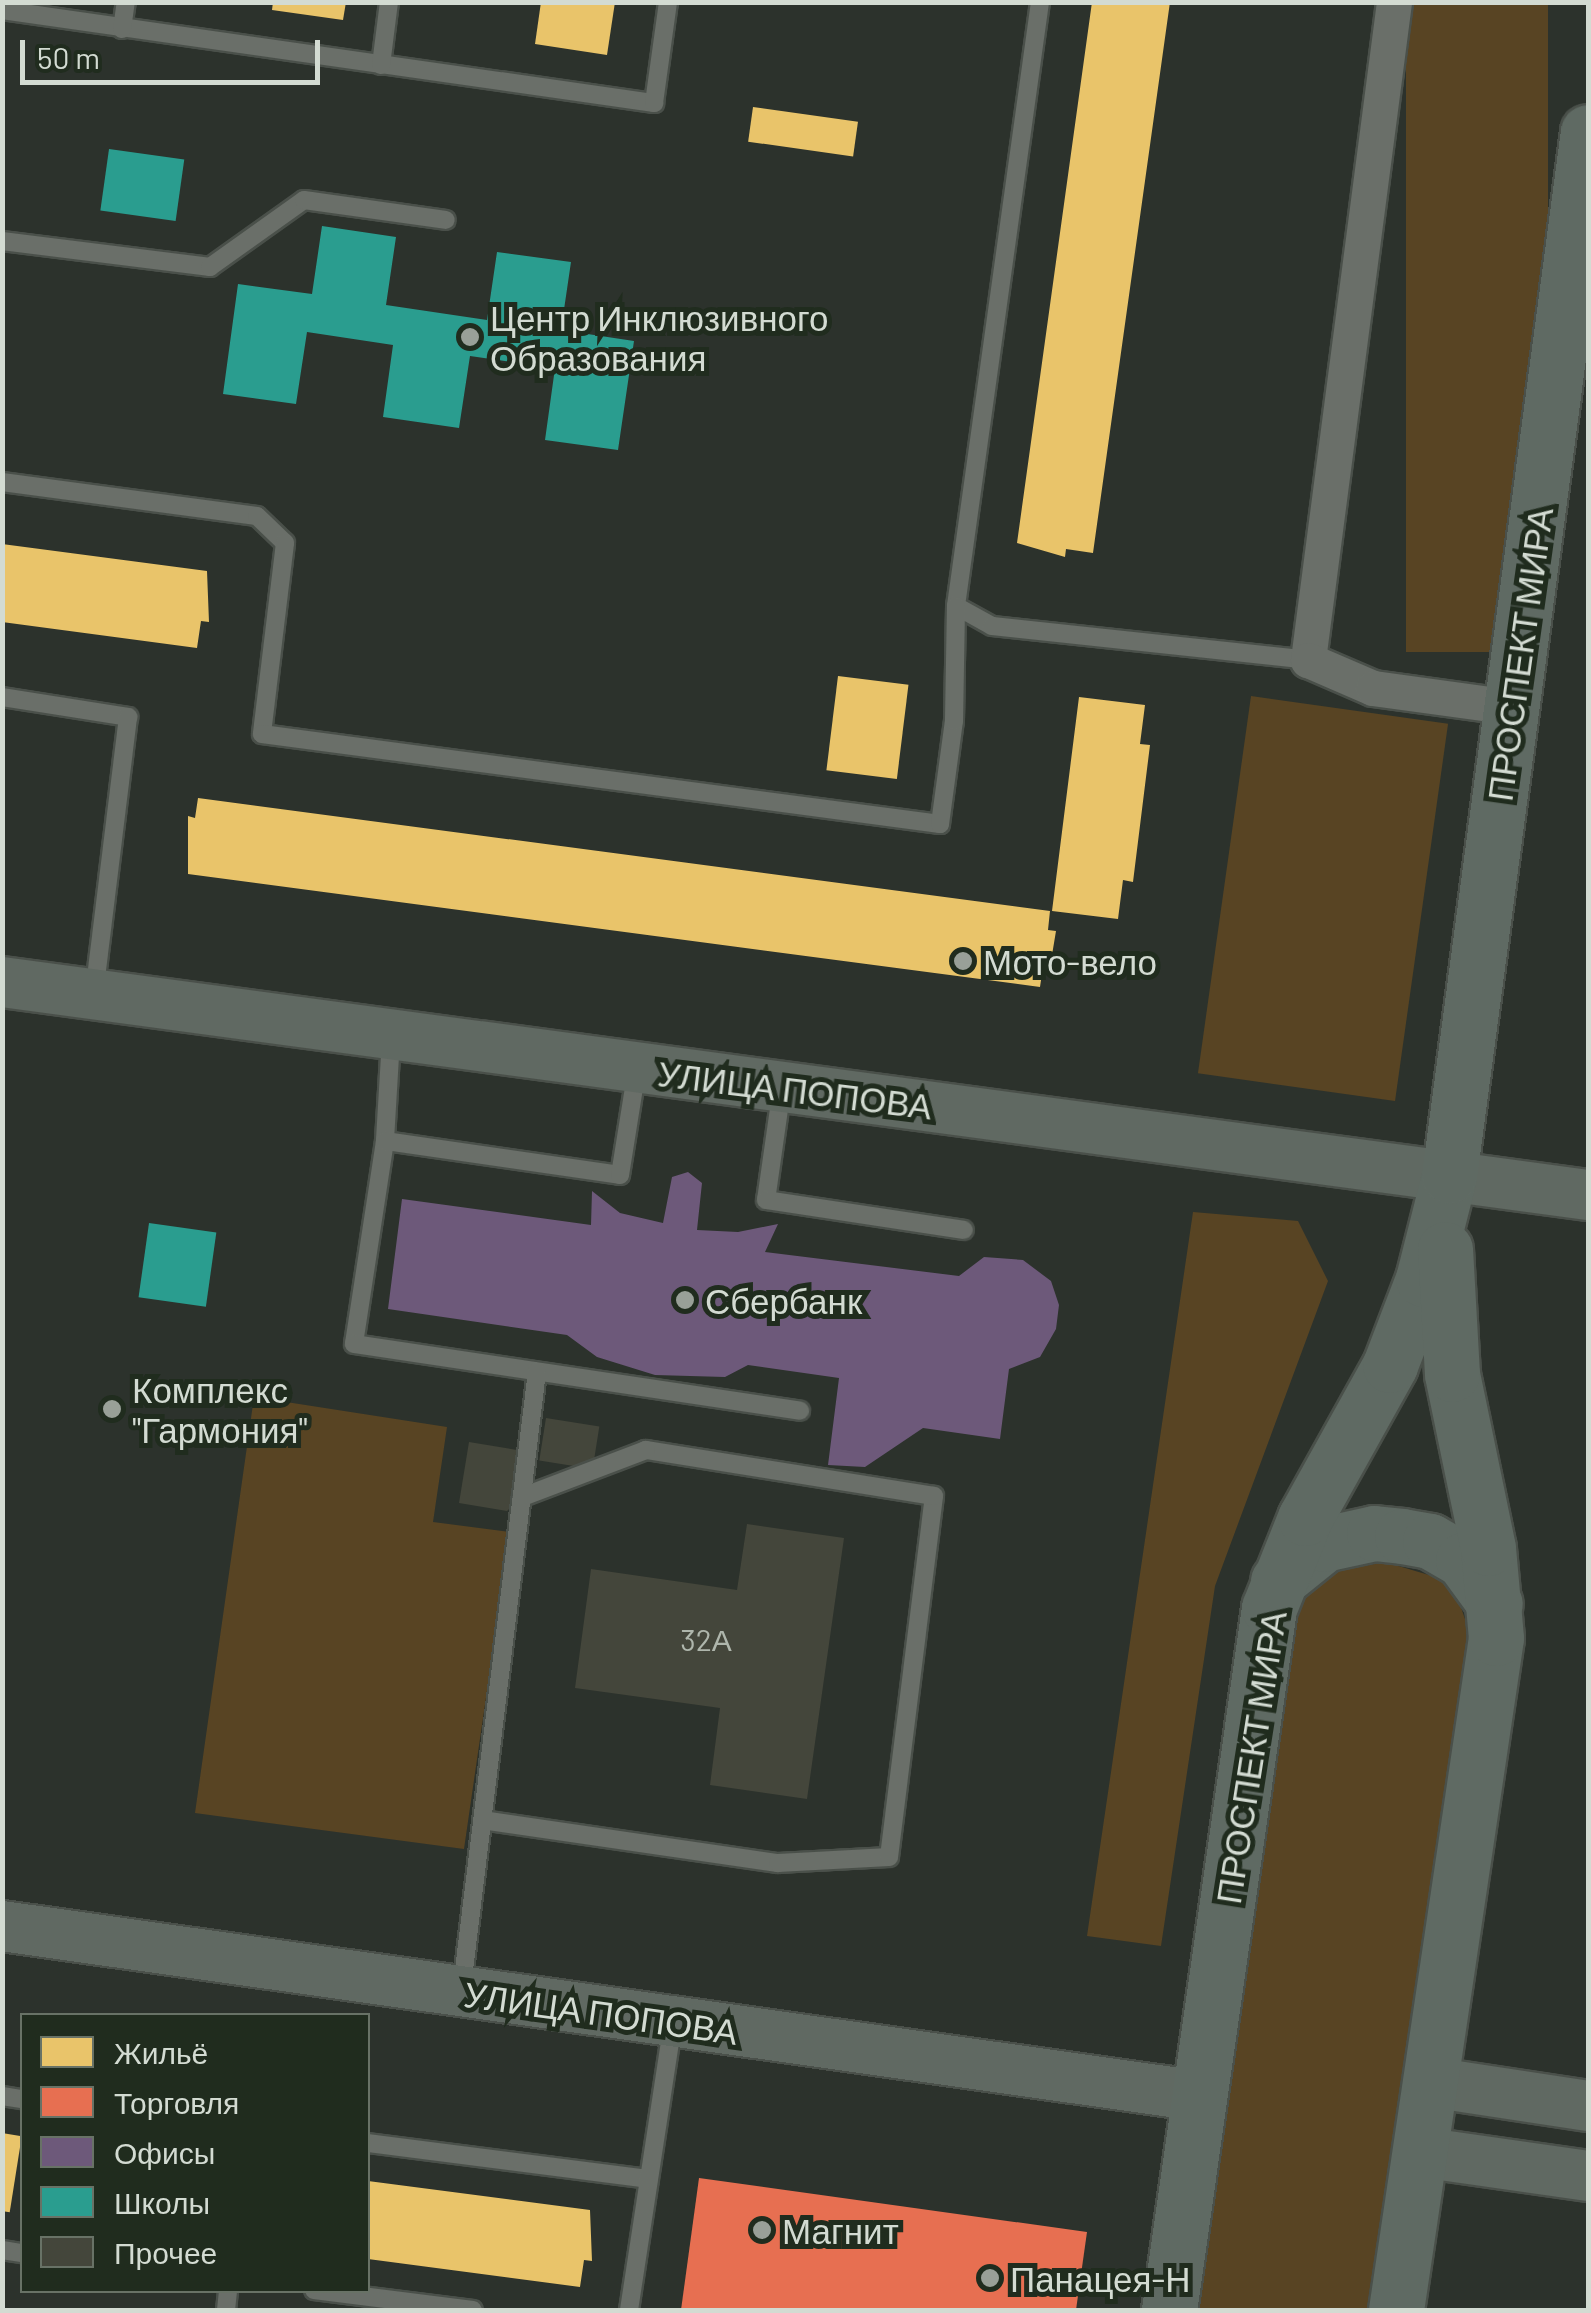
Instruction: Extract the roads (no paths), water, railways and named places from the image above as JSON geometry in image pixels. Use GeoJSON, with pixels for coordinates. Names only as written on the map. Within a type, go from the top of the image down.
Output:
{"type":"FeatureCollection","features":[{"type":"Feature","properties":{"kind":"main road","name":"ПРОСПЕКТ МИРА"},"geometry":{"type":"LineString","coordinates":[[1396,2310],[1496,1638],[1495,1604],[1452,1374],[1443,1284],[1448,1176],[1588,132]]}},
{"type":"Feature","properties":{"kind":"main road","name":"ПРОСПЕКТ МИРА"},"geometry":{"type":"LineString","coordinates":[[1169,2310],[1278,1581],[1305,1518],[1390,1365],[1423,1280],[1448,1176]]}},
{"type":"Feature","properties":{"kind":"main road"},"geometry":{"type":"LineString","coordinates":[[1278,1581],[1324,1544],[1388,1534],[1430,1541],[1463,1560],[1495,1604]]}},
{"type":"Feature","properties":{"kind":"street"},"geometry":{"type":"LineString","coordinates":[[1394,2],[1308,660],[1373,688],[1511,708]]}},
{"type":"Feature","properties":{"kind":"street","name":"УЛИЦА ПОПОВА"},"geometry":{"type":"LineString","coordinates":[[2,982],[1588,1194]]}},
{"type":"Feature","properties":{"kind":"street","name":"УЛИЦА ПОПОВА"},"geometry":{"type":"LineString","coordinates":[[2,1926],[1199,2096]]}},
{"type":"Feature","properties":{"kind":"street"},"geometry":{"type":"LineString","coordinates":[[1430,2082],[1588,2106]]}},
{"type":"Feature","properties":{"kind":"street"},"geometry":{"type":"LineString","coordinates":[[1420,2152],[1588,2176]]}},
{"type":"Feature","properties":{"kind":"lane"},"geometry":{"type":"LineString","coordinates":[[122,29],[126,2]]}},
{"type":"Feature","properties":{"kind":"lane"},"geometry":{"type":"LineString","coordinates":[[381,65],[389,2]]}},
{"type":"Feature","properties":{"kind":"lane"},"geometry":{"type":"LineString","coordinates":[[2,10],[654,104],[668,2]]}},
{"type":"Feature","properties":{"kind":"lane"},"geometry":{"type":"LineString","coordinates":[[2,482],[257,516],[285,542],[262,734],[940,824],[954,721],[956,606],[1040,2]]}},
{"type":"Feature","properties":{"kind":"lane"},"geometry":{"type":"LineString","coordinates":[[2,241],[210,267],[304,200],[446,220]]}},
{"type":"Feature","properties":{"kind":"lane"},"geometry":{"type":"LineString","coordinates":[[956,606],[992,626],[1308,660]]}},
{"type":"Feature","properties":{"kind":"lane"},"geometry":{"type":"LineString","coordinates":[[2,697],[128,717],[94,993]]}},
{"type":"Feature","properties":{"kind":"lane"},"geometry":{"type":"LineString","coordinates":[[391,1033],[385,1140],[354,1344],[800,1411]]}},
{"type":"Feature","properties":{"kind":"lane"},"geometry":{"type":"LineString","coordinates":[[385,1140],[620,1174],[637,1068]]}},
{"type":"Feature","properties":{"kind":"lane"},"geometry":{"type":"LineString","coordinates":[[782,1086],[766,1200],[964,1230]]}},
{"type":"Feature","properties":{"kind":"lane"},"geometry":{"type":"LineString","coordinates":[[462,1992],[536,1372]]}},
{"type":"Feature","properties":{"kind":"lane"},"geometry":{"type":"LineString","coordinates":[[482,1820],[778,1863],[889,1857],[934,1496],[646,1450],[522,1497]]}},
{"type":"Feature","properties":{"kind":"lane"},"geometry":{"type":"LineString","coordinates":[[629,2310],[674,2022]]}},
{"type":"Feature","properties":{"kind":"lane"},"geometry":{"type":"LineString","coordinates":[[370,2143],[649,2179]]}},
{"type":"Feature","properties":{"kind":"lane"},"geometry":{"type":"LineString","coordinates":[[338,2293],[473,2310]]}},
{"type":"Feature","properties":{"kind":"place","name":"Центр Инклюзивного Образования"},"geometry":{"type":"Point","coordinates":[470,337]}},
{"type":"Feature","properties":{"kind":"place","name":"Мото-вело"},"geometry":{"type":"Point","coordinates":[963,961]}},
{"type":"Feature","properties":{"kind":"place","name":"Сбербанк"},"geometry":{"type":"Point","coordinates":[685,1300]}},
{"type":"Feature","properties":{"kind":"place","name":"Комплекс \"Гармония\""},"geometry":{"type":"Point","coordinates":[112,1409]}},
{"type":"Feature","properties":{"kind":"place","name":"Магнит"},"geometry":{"type":"Point","coordinates":[762,2230]}},
{"type":"Feature","properties":{"kind":"place","name":"Панацея-Н"},"geometry":{"type":"Point","coordinates":[990,2278]}}]}
